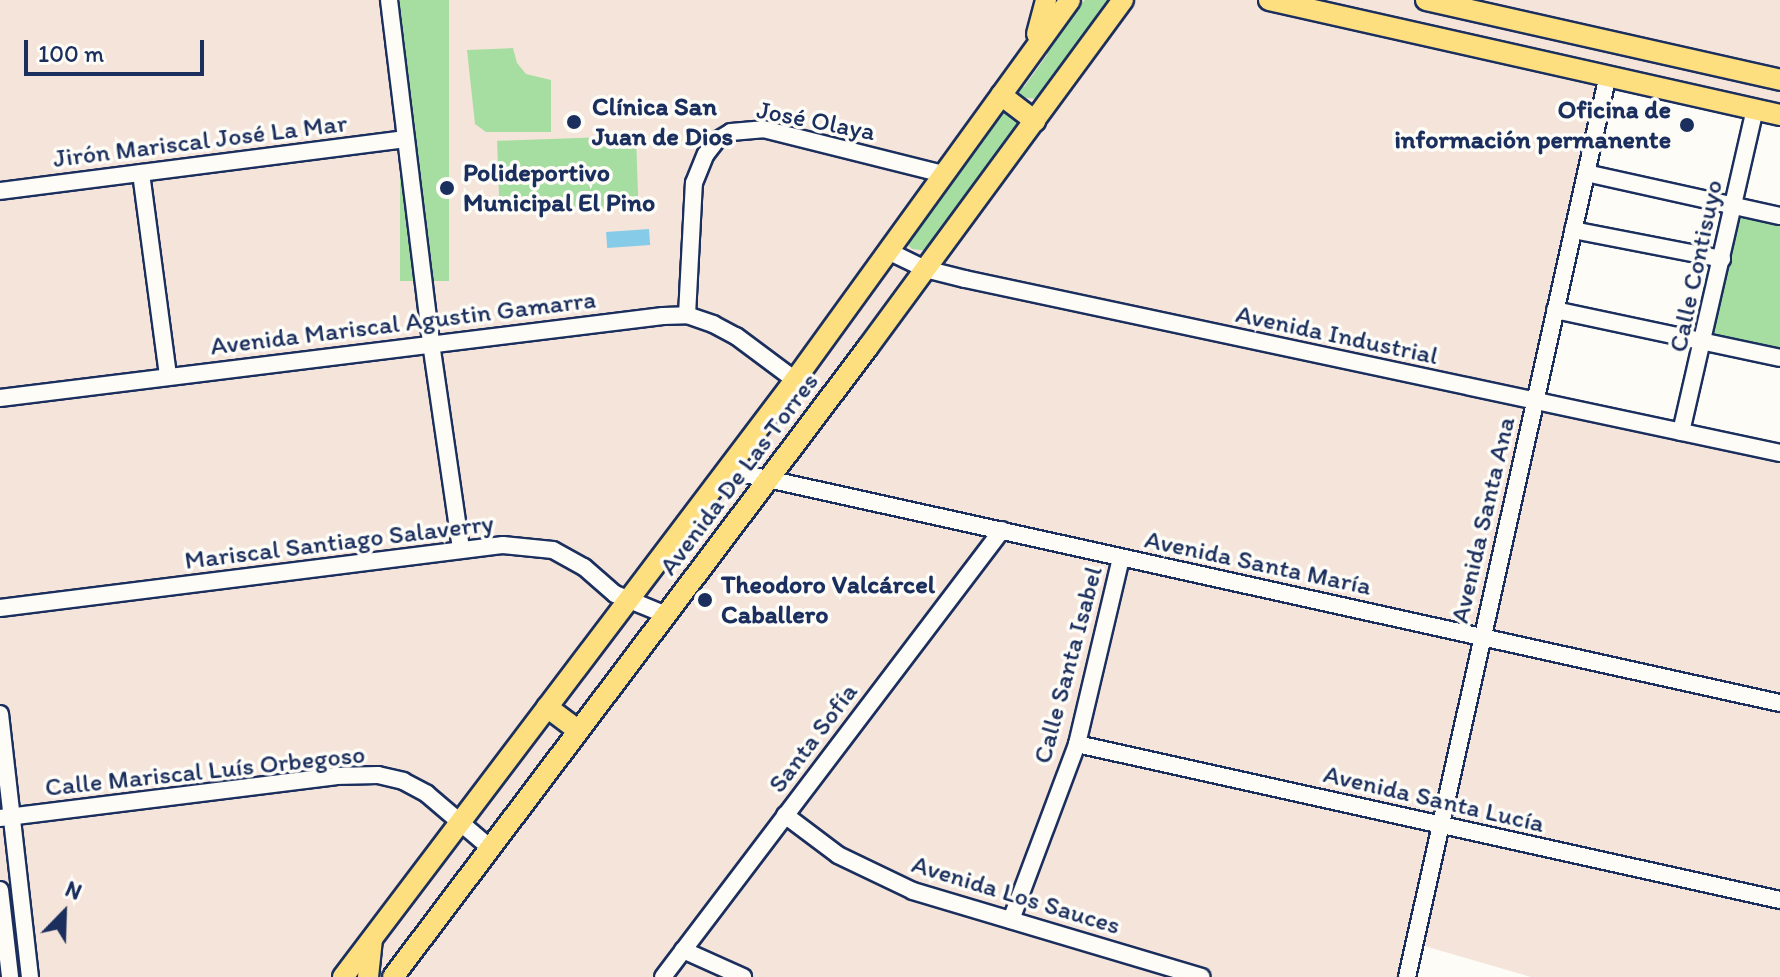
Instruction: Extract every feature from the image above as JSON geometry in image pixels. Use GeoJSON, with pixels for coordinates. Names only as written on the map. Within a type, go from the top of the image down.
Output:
{"type":"FeatureCollection","features":[{"type":"Feature","properties":{"kind":"main road"},"geometry":{"type":"LineString","coordinates":[[1026,60],[1044,15],[1046,0]]}},
{"type":"Feature","properties":{"kind":"main road","name":"Avenida De Las Torres"},"geometry":{"type":"LineString","coordinates":[[343,977],[795,380],[1070,0]]}},
{"type":"Feature","properties":{"kind":"main road","name":"Avenida De Las Torres"},"geometry":{"type":"LineString","coordinates":[[393,977],[1123,0]]}},
{"type":"Feature","properties":{"kind":"main road"},"geometry":{"type":"LineString","coordinates":[[1269,0],[1780,115]]}},
{"type":"Feature","properties":{"kind":"main road"},"geometry":{"type":"LineString","coordinates":[[1426,0],[1475,6],[1780,80]]}},
{"type":"Feature","properties":{"kind":"main road"},"geometry":{"type":"LineString","coordinates":[[1001,95],[1035,121]]}},
{"type":"Feature","properties":{"kind":"main road"},"geometry":{"type":"LineString","coordinates":[[547,707],[578,730]]}},
{"type":"Feature","properties":{"kind":"main road"},"geometry":{"type":"LineString","coordinates":[[368,977],[373,937]]}},
{"type":"Feature","properties":{"kind":"street"},"geometry":{"type":"LineString","coordinates":[[389,0],[431,343],[461,549]]}},
{"type":"Feature","properties":{"kind":"street","name":"Avenida Santa Ana"},"geometry":{"type":"LineString","coordinates":[[1407,977],[1608,75]]}},
{"type":"Feature","properties":{"kind":"street","name":"Calle Contisuyo"},"geometry":{"type":"LineString","coordinates":[[1681,432],[1755,109]]}},
{"type":"Feature","properties":{"kind":"street","name":"José Olaya"},"geometry":{"type":"LineString","coordinates":[[687,315],[694,183],[706,154],[716,141],[731,132],[763,129],[944,174]]}},
{"type":"Feature","properties":{"kind":"street","name":"Jirón Mariscal José La Mar"},"geometry":{"type":"LineString","coordinates":[[0,191],[406,139]]}},
{"type":"Feature","properties":{"kind":"street"},"geometry":{"type":"LineString","coordinates":[[141,173],[168,376]]}},
{"type":"Feature","properties":{"kind":"street"},"geometry":{"type":"LineString","coordinates":[[1586,173],[1780,216]]}},
{"type":"Feature","properties":{"kind":"street"},"geometry":{"type":"LineString","coordinates":[[1573,230],[1722,259]]}},
{"type":"Feature","properties":{"kind":"street","name":"Avenida Industrial"},"geometry":{"type":"LineString","coordinates":[[888,251],[925,269],[1780,453]]}},
{"type":"Feature","properties":{"kind":"street"},"geometry":{"type":"LineString","coordinates":[[1555,310],[1780,358]]}},
{"type":"Feature","properties":{"kind":"street","name":"Avenida Mariscal Agustin Gamarra"},"geometry":{"type":"LineString","coordinates":[[0,398],[431,343],[687,315],[736,336],[795,380]]}},
{"type":"Feature","properties":{"kind":"street","name":"Avenida Santa María"},"geometry":{"type":"LineString","coordinates":[[727,470],[1780,703]]}},
{"type":"Feature","properties":{"kind":"street","name":"Santa Sofía"},"geometry":{"type":"LineString","coordinates":[[663,977],[1002,530]]}},
{"type":"Feature","properties":{"kind":"street","name":"Mariscal Santiago Salaverry"},"geometry":{"type":"LineString","coordinates":[[0,608],[503,545],[553,550],[584,567],[628,601],[666,615]]}},
{"type":"Feature","properties":{"kind":"street","name":"Calle Santa Isabel"},"geometry":{"type":"LineString","coordinates":[[1011,920],[1077,744],[1121,558]]}},
{"type":"Feature","properties":{"kind":"street"},"geometry":{"type":"LineString","coordinates":[[0,714],[6,817],[21,900],[30,977]]}},
{"type":"Feature","properties":{"kind":"street","name":"Avenida Santa Lucía"},"geometry":{"type":"LineString","coordinates":[[1077,744],[1780,900]]}},
{"type":"Feature","properties":{"kind":"street","name":"Calle Mariscal Luís Orbegoso"},"geometry":{"type":"LineString","coordinates":[[6,817],[335,776],[378,775],[403,781],[461,821],[489,847]]}},
{"type":"Feature","properties":{"kind":"street","name":"Avenida Los Sauces"},"geometry":{"type":"LineString","coordinates":[[785,815],[838,855],[913,891],[1201,977]]}},
{"type":"Feature","properties":{"kind":"street"},"geometry":{"type":"LineString","coordinates":[[10,977],[1,896],[21,900]]}},
{"type":"Feature","properties":{"kind":"street"},"geometry":{"type":"LineString","coordinates":[[683,950],[743,977]]}},
{"type":"Feature","properties":{"kind":"shaded area"},"geometry":{"type":"Polygon","coordinates":[[[0,0],[1780,0],[1780,125],[1597,85],[1527,405],[1780,458],[1780,977],[1531,977],[1421,945],[1409,977],[0,977],[0,0]]]}},
{"type":"Feature","properties":{"kind":"green space"},"geometry":{"type":"Polygon","coordinates":[[[400,0],[449,0],[449,281],[400,281],[400,0]]]}},
{"type":"Feature","properties":{"kind":"green space"},"geometry":{"type":"Polygon","coordinates":[[[1085,0],[1110,0],[1036,99],[1020,97],[1016,83],[1024,87],[1047,55],[1047,41],[1085,0]]]}},
{"type":"Feature","properties":{"kind":"green space"},"geometry":{"type":"Polygon","coordinates":[[[513,48],[517,63],[526,74],[551,80],[551,132],[486,132],[475,124],[467,50],[513,48]]]}},
{"type":"Feature","properties":{"kind":"green space"},"geometry":{"type":"Polygon","coordinates":[[[1002,110],[1018,120],[1019,126],[927,251],[912,249],[906,243],[1002,110]]]}},
{"type":"Feature","properties":{"kind":"green space"},"geometry":{"type":"Polygon","coordinates":[[[636,136],[639,208],[500,213],[497,141],[636,136]]]}},
{"type":"Feature","properties":{"kind":"green space"},"geometry":{"type":"Polygon","coordinates":[[[1735,207],[1780,217],[1780,354],[1706,338],[1735,207]]]}},
{"type":"Feature","properties":{"kind":"water"},"geometry":{"type":"Polygon","coordinates":[[[649,229],[650,245],[607,248],[606,232],[649,229]]]}},
{"type":"Feature","properties":{"kind":"place","name":"Clínica San Juan de Dios"},"geometry":{"type":"Point","coordinates":[574,122]}},
{"type":"Feature","properties":{"kind":"place","name":"Oficina de información permanente"},"geometry":{"type":"Point","coordinates":[1687,125]}},
{"type":"Feature","properties":{"kind":"place","name":"Polideportivo Municipal El Pino"},"geometry":{"type":"Point","coordinates":[447,188]}},
{"type":"Feature","properties":{"kind":"place","name":"Theodoro Valcárcel Caballero"},"geometry":{"type":"Point","coordinates":[705,600]}}]}
